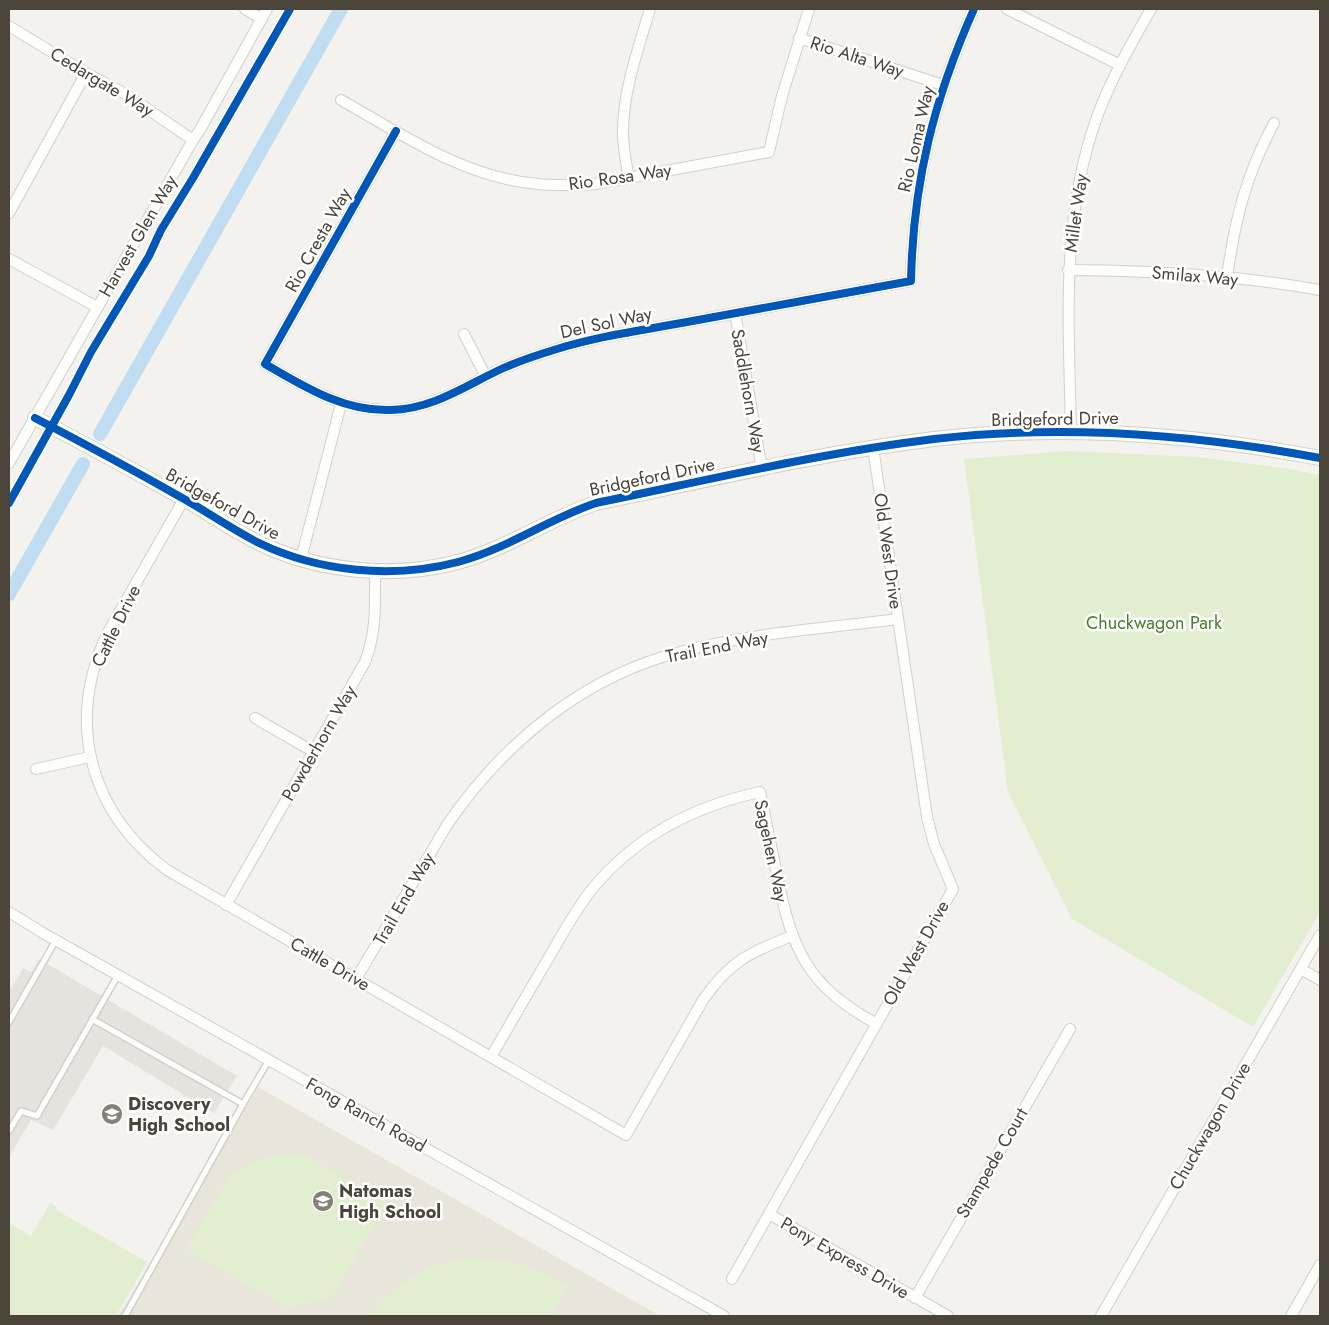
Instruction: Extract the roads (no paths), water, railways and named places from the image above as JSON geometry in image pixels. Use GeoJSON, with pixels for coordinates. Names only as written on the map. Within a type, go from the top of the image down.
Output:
{"type":"FeatureCollection","features":[{"type":"Feature","properties":{"kind":"street"},"geometry":{"type":"LineString","coordinates":[[245,9],[262,18]]}},
{"type":"Feature","properties":{"kind":"street","name":"Harvest Glen Way"},"geometry":{"type":"LineString","coordinates":[[9,463],[193,140],[202,128],[268,9]]}},
{"type":"Feature","properties":{"kind":"street"},"geometry":{"type":"LineString","coordinates":[[629,178],[623,136],[624,115],[637,53],[650,9]]}},
{"type":"Feature","properties":{"kind":"street"},"geometry":{"type":"LineString","coordinates":[[799,38],[810,9]]}},
{"type":"Feature","properties":{"kind":"street","name":"Rio Loma Way"},"geometry":{"type":"LineString","coordinates":[[911,281],[911,252],[924,154],[943,85],[956,49],[974,9]]}},
{"type":"Feature","properties":{"kind":"street"},"geometry":{"type":"LineString","coordinates":[[1006,9],[1120,65]]}},
{"type":"Feature","properties":{"kind":"street","name":"Millet Way"},"geometry":{"type":"LineString","coordinates":[[1070,432],[1068,270],[1076,201],[1087,151],[1097,118],[1120,65],[1151,9]]}},
{"type":"Feature","properties":{"kind":"street","name":"Cedargate Way"},"geometry":{"type":"LineString","coordinates":[[9,26],[86,73],[124,93],[193,140]]}},
{"type":"Feature","properties":{"kind":"street","name":"Rio Rosa Way"},"geometry":{"type":"LineString","coordinates":[[341,100],[453,162],[480,172],[537,184],[595,184],[769,152],[782,96],[799,38]]}},
{"type":"Feature","properties":{"kind":"street","name":"Rio Alta Way"},"geometry":{"type":"LineString","coordinates":[[799,38],[943,85]]}},
{"type":"Feature","properties":{"kind":"street"},"geometry":{"type":"LineString","coordinates":[[9,213],[86,73]]}},
{"type":"Feature","properties":{"kind":"street"},"geometry":{"type":"LineString","coordinates":[[1227,277],[1232,236],[1239,210],[1258,155],[1274,123]]}},
{"type":"Feature","properties":{"kind":"street","name":"Rio Cresta Way"},"geometry":{"type":"LineString","coordinates":[[265,364],[396,131]]}},
{"type":"Feature","properties":{"kind":"street"},"geometry":{"type":"LineString","coordinates":[[9,259],[97,307]]}},
{"type":"Feature","properties":{"kind":"street","name":"Smilax Way"},"geometry":{"type":"LineString","coordinates":[[1068,270],[1162,272],[1227,277],[1320,290]]}},
{"type":"Feature","properties":{"kind":"street","name":"Del Sol Way"},"geometry":{"type":"LineString","coordinates":[[265,364],[311,390],[341,404],[370,409],[392,410],[413,408],[453,394],[528,358],[589,340],[911,281]]}},
{"type":"Feature","properties":{"kind":"street","name":"Saddlehorn Way"},"geometry":{"type":"LineString","coordinates":[[735,313],[762,470]]}},
{"type":"Feature","properties":{"kind":"street"},"geometry":{"type":"LineString","coordinates":[[464,334],[486,377]]}},
{"type":"Feature","properties":{"kind":"street"},"geometry":{"type":"LineString","coordinates":[[301,559],[341,404]]}},
{"type":"Feature","properties":{"kind":"street","name":"Bridgeford Drive"},"geometry":{"type":"LineString","coordinates":[[35,418],[184,499],[247,537],[301,559],[344,568],[375,571],[427,568],[457,562],[501,547],[556,519],[596,504],[873,447],[935,439],[998,434],[1070,432],[1147,434],[1210,440],[1320,458]]}},
{"type":"Feature","properties":{"kind":"street","name":"Old West Drive"},"geometry":{"type":"LineString","coordinates":[[732,1279],[953,889],[934,844],[927,818],[873,447]]}},
{"type":"Feature","properties":{"kind":"street","name":"Cattle Drive"},"geometry":{"type":"LineString","coordinates":[[184,499],[107,634],[99,652],[91,679],[87,707],[87,736],[90,757],[105,800],[114,816],[132,839],[152,859],[167,870],[626,1135],[703,1000],[716,982],[740,960],[758,949],[792,936]]}},
{"type":"Feature","properties":{"kind":"street","name":"Powderhorn Way"},"geometry":{"type":"LineString","coordinates":[[226,905],[365,662],[375,626],[375,571]]}},
{"type":"Feature","properties":{"kind":"street","name":"Trail End Way"},"geometry":{"type":"LineString","coordinates":[[356,979],[447,825],[464,801],[507,751],[562,706],[616,676],[655,659],[682,651],[724,642],[898,619]]}},
{"type":"Feature","properties":{"kind":"street"},"geometry":{"type":"LineString","coordinates":[[255,718],[314,752]]}},
{"type":"Feature","properties":{"kind":"street"},"geometry":{"type":"LineString","coordinates":[[36,769],[90,757]]}},
{"type":"Feature","properties":{"kind":"street","name":"Sagehen Way"},"geometry":{"type":"LineString","coordinates":[[491,1057],[576,911],[593,888],[627,854],[658,831],[683,817],[709,806],[760,792],[785,915],[792,936],[808,967],[822,984],[838,1000],[877,1024]]}},
{"type":"Feature","properties":{"kind":"street","name":"Fong Ranch Road"},"geometry":{"type":"LineString","coordinates":[[9,912],[724,1316]]}},
{"type":"Feature","properties":{"kind":"street","name":"Chuckwagon Drive"},"geometry":{"type":"LineString","coordinates":[[1100,1316],[1320,935]]}},
{"type":"Feature","properties":{"kind":"street"},"geometry":{"type":"LineString","coordinates":[[1301,969],[1320,980]]}},
{"type":"Feature","properties":{"kind":"street","name":"Stampede Court"},"geometry":{"type":"LineString","coordinates":[[915,1298],[1070,1029]]}},
{"type":"Feature","properties":{"kind":"street","name":"Pony Express Drive"},"geometry":{"type":"LineString","coordinates":[[769,1214],[948,1316]]}},
{"type":"Feature","properties":{"kind":"street"},"geometry":{"type":"LineString","coordinates":[[1291,1316],[1320,1266]]}},
{"type":"Feature","properties":{"kind":"lane"},"geometry":{"type":"LineString","coordinates":[[9,1022],[56,940]]}},
{"type":"Feature","properties":{"kind":"lane"},"geometry":{"type":"LineString","coordinates":[[9,1132],[21,1111],[37,1116],[118,975]]}},
{"type":"Feature","properties":{"kind":"lane"},"geometry":{"type":"LineString","coordinates":[[92,1019],[243,1104]]}},
{"type":"Feature","properties":{"kind":"lane"},"geometry":{"type":"LineString","coordinates":[[125,1316],[243,1104],[270,1060]]}},
{"type":"Feature","properties":{"kind":"waterway"},"geometry":{"type":"LineString","coordinates":[[100,434],[341,9]]}},
{"type":"Feature","properties":{"kind":"waterway"},"geometry":{"type":"LineString","coordinates":[[9,594],[83,464]]}},
{"type":"Feature","properties":{"kind":"place","name":"Discovery High School"},"geometry":{"type":"Point","coordinates":[112,1114]}},
{"type":"Feature","properties":{"kind":"place","name":"Natomas High School"},"geometry":{"type":"Point","coordinates":[323,1201]}},
{"type":"Feature","properties":{"kind":"park label","name":"Chuckwagon Park"},"geometry":{"type":"Point","coordinates":[1154,623]}}]}
